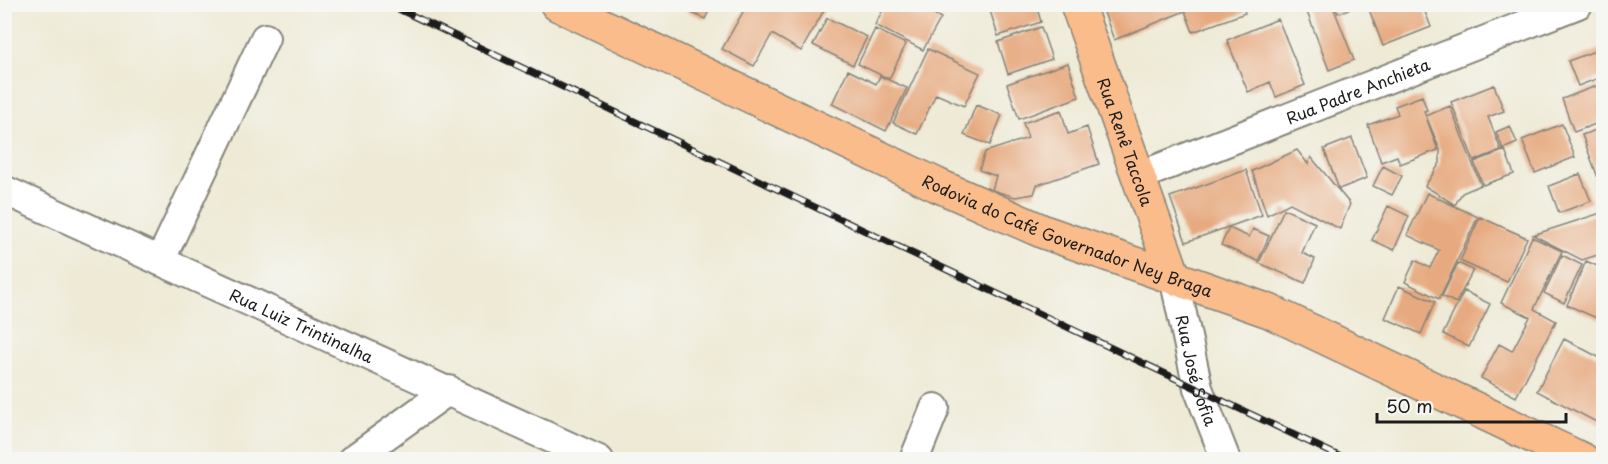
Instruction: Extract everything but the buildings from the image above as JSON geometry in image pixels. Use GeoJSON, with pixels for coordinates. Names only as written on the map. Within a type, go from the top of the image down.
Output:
{"type":"FeatureCollection","features":[{"type":"Feature","properties":{"kind":"main road","name":"Rodovia do Café Governador Ney Braga"},"geometry":{"type":"LineString","coordinates":[[556,4],[948,190],[1044,232],[1269,311],[1583,459]]}},
{"type":"Feature","properties":{"kind":"main road","name":"Rua Renê Taccola"},"geometry":{"type":"LineString","coordinates":[[1077,4],[1174,277]]}},
{"type":"Feature","properties":{"kind":"street","name":"Rua Padre Anchieta"},"geometry":{"type":"LineString","coordinates":[[1137,177],[1578,4]]}},
{"type":"Feature","properties":{"kind":"street"},"geometry":{"type":"LineString","coordinates":[[160,261],[265,38]]}},
{"type":"Feature","properties":{"kind":"street","name":"Rua Luiz Trintinalha"},"geometry":{"type":"LineString","coordinates":[[4,190],[599,459]]}},
{"type":"Feature","properties":{"kind":"street","name":"Rua José Sofia"},"geometry":{"type":"LineString","coordinates":[[1174,277],[1198,388],[1226,459]]}},
{"type":"Feature","properties":{"kind":"street"},"geometry":{"type":"LineString","coordinates":[[352,459],[449,390]]}},
{"type":"Feature","properties":{"kind":"street"},"geometry":{"type":"LineString","coordinates":[[914,459],[935,408]]}},
{"type":"Feature","properties":{"kind":"railway"},"geometry":{"type":"LineString","coordinates":[[388,4],[1347,460]]}}]}
